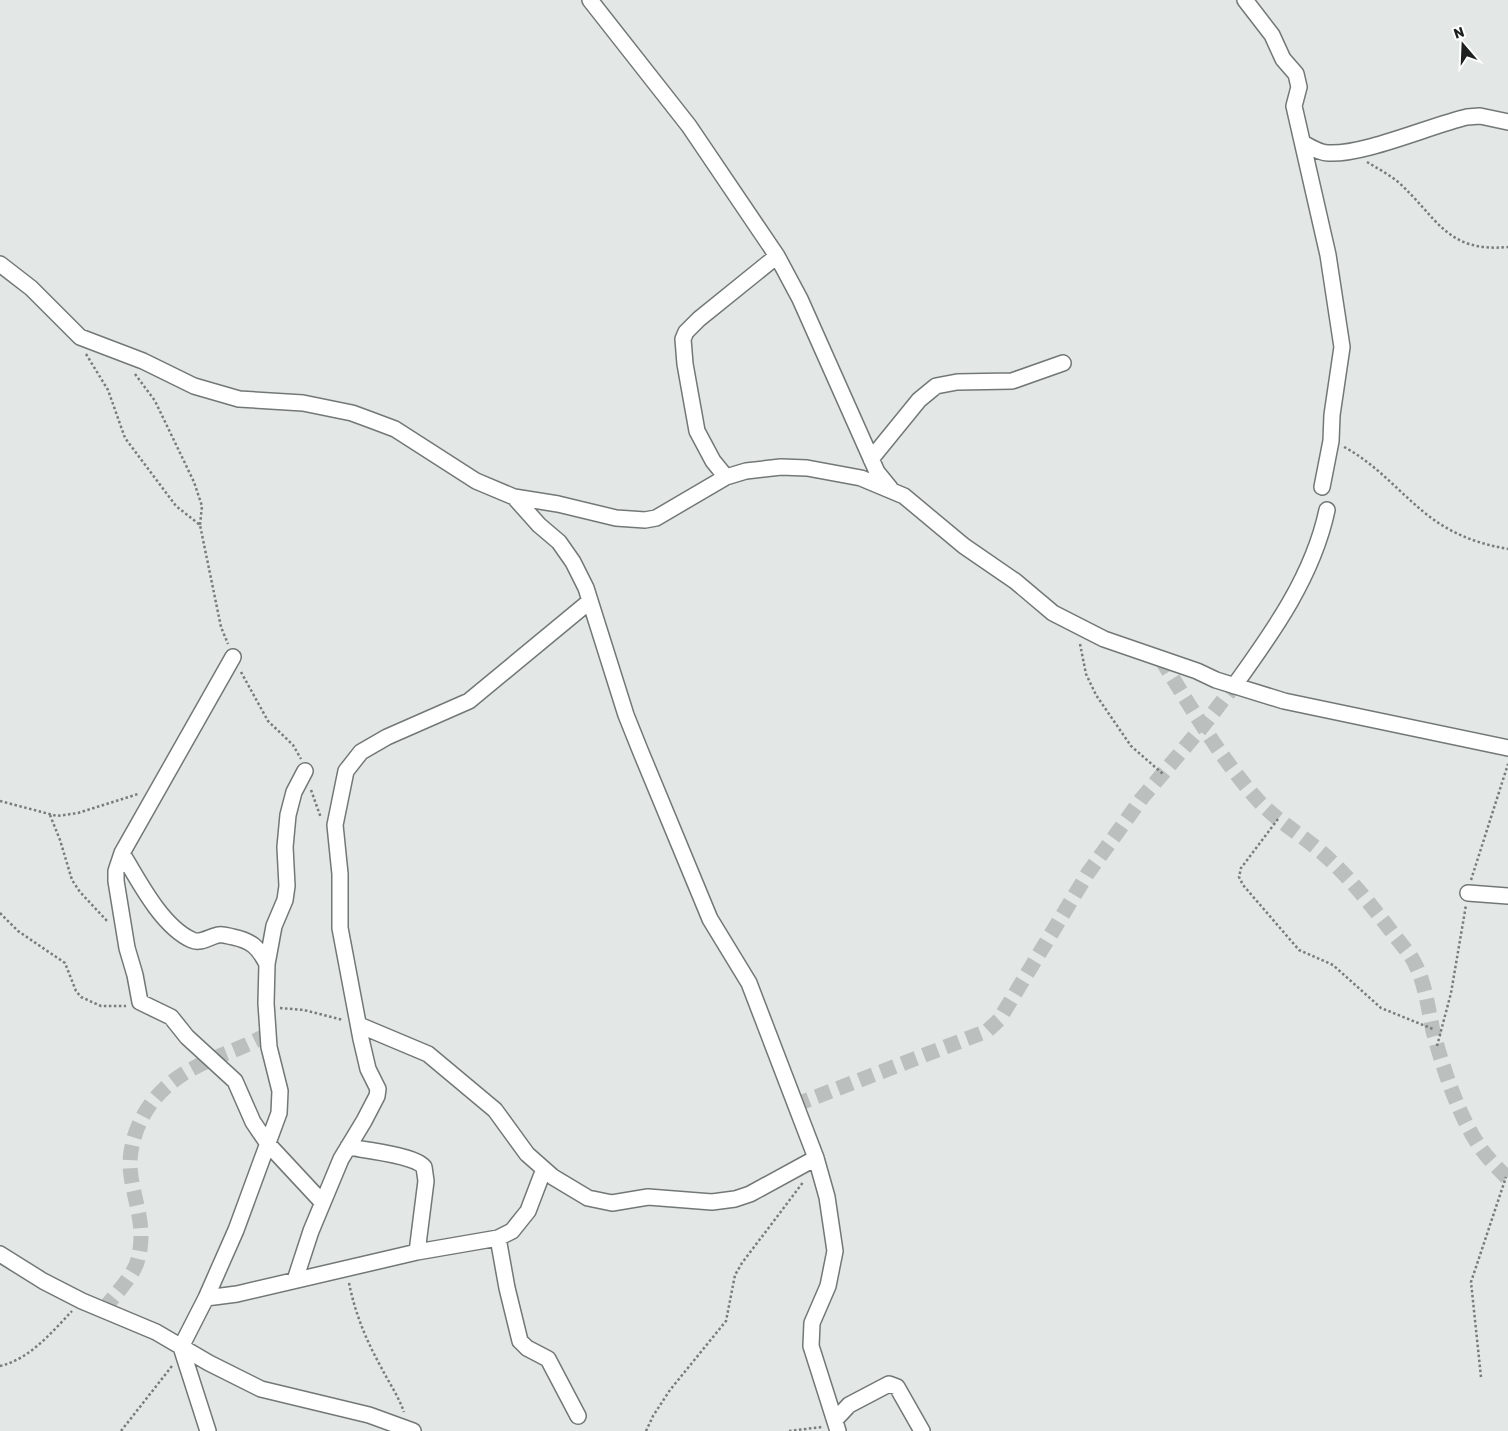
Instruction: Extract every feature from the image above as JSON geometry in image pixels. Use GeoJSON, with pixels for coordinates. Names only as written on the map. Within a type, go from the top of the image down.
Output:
{"type":"FeatureCollection","features":[{"type":"Feature","properties":{"kind":"street"},"geometry":{"type":"LineString","coordinates":[[590,0],[689,126],[777,256],[800,299],[877,472],[891,489]]}},
{"type":"Feature","properties":{"kind":"street"},"geometry":{"type":"LineString","coordinates":[[1245,0],[1272,34],[1283,58],[1296,74],[1299,87],[1294,106],[1328,255],[1342,347],[1332,415],[1331,441],[1322,487]]}},
{"type":"Feature","properties":{"kind":"street"},"geometry":{"type":"LineString","coordinates":[[1302,143],[1326,153],[1343,152],[1385,142],[1467,117],[1480,116],[1508,122]]}},
{"type":"Feature","properties":{"kind":"street"},"geometry":{"type":"LineString","coordinates":[[726,477],[713,461],[698,431],[685,364],[683,339],[686,332],[699,319],[777,256]]}},
{"type":"Feature","properties":{"kind":"street"},"geometry":{"type":"LineString","coordinates":[[0,264],[25,283],[80,337],[163,369],[194,386],[222,395],[239,399],[303,403],[352,413],[371,420],[395,429],[476,481],[514,497],[558,504],[616,518],[651,520],[726,477],[757,469],[807,468],[861,478],[891,489],[914,503],[964,546],[1015,581],[1053,613],[1074,626],[1128,648],[1234,686],[1284,701],[1508,748]]}},
{"type":"Feature","properties":{"kind":"street"},"geometry":{"type":"LineString","coordinates":[[871,459],[919,400],[936,386],[957,382],[1012,381],[1063,363]]}},
{"type":"Feature","properties":{"kind":"street"},"geometry":{"type":"LineString","coordinates":[[514,497],[539,526],[560,542],[580,573],[626,715],[710,919],[749,983],[827,1197],[835,1251],[828,1286],[812,1323],[811,1346],[836,1425]]}},
{"type":"Feature","properties":{"kind":"street"},"geometry":{"type":"LineString","coordinates":[[1234,686],[1294,598],[1322,534],[1327,510]]}},
{"type":"Feature","properties":{"kind":"street"},"geometry":{"type":"LineString","coordinates":[[295,1280],[322,1202],[348,1147],[377,1096],[378,1089],[367,1063],[358,1025],[340,928],[340,874],[334,825],[346,771],[361,752],[387,737],[469,701],[590,601]]}},
{"type":"Feature","properties":{"kind":"street"},"geometry":{"type":"LineString","coordinates":[[233,657],[122,853],[116,871],[116,881],[127,948],[140,1002],[171,1017],[187,1037],[235,1081],[253,1122],[268,1144],[322,1202]]}},
{"type":"Feature","properties":{"kind":"street"},"geometry":{"type":"LineString","coordinates":[[208,1431],[181,1347],[206,1298],[236,1230],[268,1144],[281,1102],[280,1091],[270,1056],[266,1006],[267,964],[274,926],[285,900],[287,886],[285,847],[288,815],[294,792],[305,771]]}},
{"type":"Feature","properties":{"kind":"street"},"geometry":{"type":"LineString","coordinates":[[122,853],[156,907],[172,925],[191,940],[197,942],[220,935],[245,940],[257,946],[267,964]]}},
{"type":"Feature","properties":{"kind":"street"},"geometry":{"type":"LineString","coordinates":[[1468,893],[1508,896]]}},
{"type":"Feature","properties":{"kind":"street"},"geometry":{"type":"LineString","coordinates":[[358,1025],[428,1054],[495,1110],[527,1154],[544,1169],[588,1198],[612,1203],[648,1197],[712,1202],[735,1199],[750,1194],[813,1160]]}},
{"type":"Feature","properties":{"kind":"street"},"geometry":{"type":"LineString","coordinates":[[348,1147],[406,1159],[417,1162],[424,1167],[426,1181],[417,1252]]}},
{"type":"Feature","properties":{"kind":"street"},"geometry":{"type":"LineString","coordinates":[[206,1298],[237,1294],[417,1252],[498,1238],[512,1231],[528,1211],[544,1169]]}},
{"type":"Feature","properties":{"kind":"street"},"geometry":{"type":"LineString","coordinates":[[498,1238],[507,1288],[521,1342],[548,1359],[578,1416]]}},
{"type":"Feature","properties":{"kind":"street"},"geometry":{"type":"LineString","coordinates":[[0,1254],[43,1281],[82,1301],[156,1332],[261,1389],[369,1415],[411,1430]]}},
{"type":"Feature","properties":{"kind":"street"},"geometry":{"type":"LineString","coordinates":[[836,1425],[849,1405],[888,1384],[897,1388],[922,1431]]}},
{"type":"Feature","properties":{"kind":"path"},"geometry":{"type":"LineString","coordinates":[[1366,162],[1398,182],[1446,232],[1462,243],[1478,247],[1508,247]]}},
{"type":"Feature","properties":{"kind":"path"},"geometry":{"type":"LineString","coordinates":[[80,337],[89,361],[108,390],[125,438],[180,510],[200,525]]}},
{"type":"Feature","properties":{"kind":"path"},"geometry":{"type":"LineString","coordinates":[[124,354],[138,380],[155,401],[194,482],[202,506],[200,525],[222,627],[233,657],[268,721],[293,745],[305,771],[323,824]]}},
{"type":"Feature","properties":{"kind":"path"},"geometry":{"type":"LineString","coordinates":[[1331,441],[1368,462],[1430,517],[1447,528],[1482,544],[1508,549]]}},
{"type":"Feature","properties":{"kind":"path"},"geometry":{"type":"LineString","coordinates":[[1074,626],[1083,652],[1086,674],[1096,695],[1131,746],[1163,774]]}},
{"type":"Feature","properties":{"kind":"path"},"geometry":{"type":"LineString","coordinates":[[0,801],[50,815],[78,813],[117,802],[162,783]]}},
{"type":"Feature","properties":{"kind":"path"},"geometry":{"type":"LineString","coordinates":[[50,815],[72,880],[80,892],[109,923]]}},
{"type":"Feature","properties":{"kind":"path"},"geometry":{"type":"LineString","coordinates":[[1278,819],[1241,868],[1239,877],[1243,884],[1299,950],[1333,965],[1381,1008],[1433,1029]]}},
{"type":"Feature","properties":{"kind":"path"},"geometry":{"type":"LineString","coordinates":[[0,913],[18,930],[65,963],[76,991],[81,997],[107,1006],[126,1006],[140,1002]]}},
{"type":"Feature","properties":{"kind":"path"},"geometry":{"type":"LineString","coordinates":[[266,1006],[304,1010],[358,1025]]}},
{"type":"Feature","properties":{"kind":"path"},"geometry":{"type":"LineString","coordinates":[[646,1431],[653,1416],[670,1390],[726,1321],[735,1275],[803,1184],[813,1160]]}},
{"type":"Feature","properties":{"kind":"path"},"geometry":{"type":"LineString","coordinates":[[1480,1377],[1471,1282],[1506,1178]]}},
{"type":"Feature","properties":{"kind":"path"},"geometry":{"type":"LineString","coordinates":[[347,1269],[354,1308],[381,1368],[398,1393],[411,1430]]}},
{"type":"Feature","properties":{"kind":"path"},"geometry":{"type":"LineString","coordinates":[[0,1366],[10,1363],[42,1342],[82,1301]]}},
{"type":"Feature","properties":{"kind":"path"},"geometry":{"type":"LineString","coordinates":[[121,1431],[168,1373],[181,1347]]}},
{"type":"Feature","properties":{"kind":"path"},"geometry":{"type":"LineString","coordinates":[[789,1431],[836,1425]]}},
{"type":"Feature","properties":{"kind":"tunnel"},"geometry":{"type":"LineString","coordinates":[[1161,659],[1217,748],[1242,782],[1263,806],[1320,851],[1345,875],[1410,955],[1422,982],[1433,1031],[1456,1102],[1479,1146],[1508,1179]]}},
{"type":"Feature","properties":{"kind":"tunnel"},"geometry":{"type":"LineString","coordinates":[[795,1105],[987,1031],[999,1020],[1088,873],[1142,798],[1234,686]]}},
{"type":"Feature","properties":{"kind":"tunnel"},"geometry":{"type":"LineString","coordinates":[[104,1309],[129,1278],[136,1265],[141,1246],[140,1221],[130,1162],[133,1141],[145,1112],[158,1095],[177,1078],[202,1064],[268,1034]]}}]}
